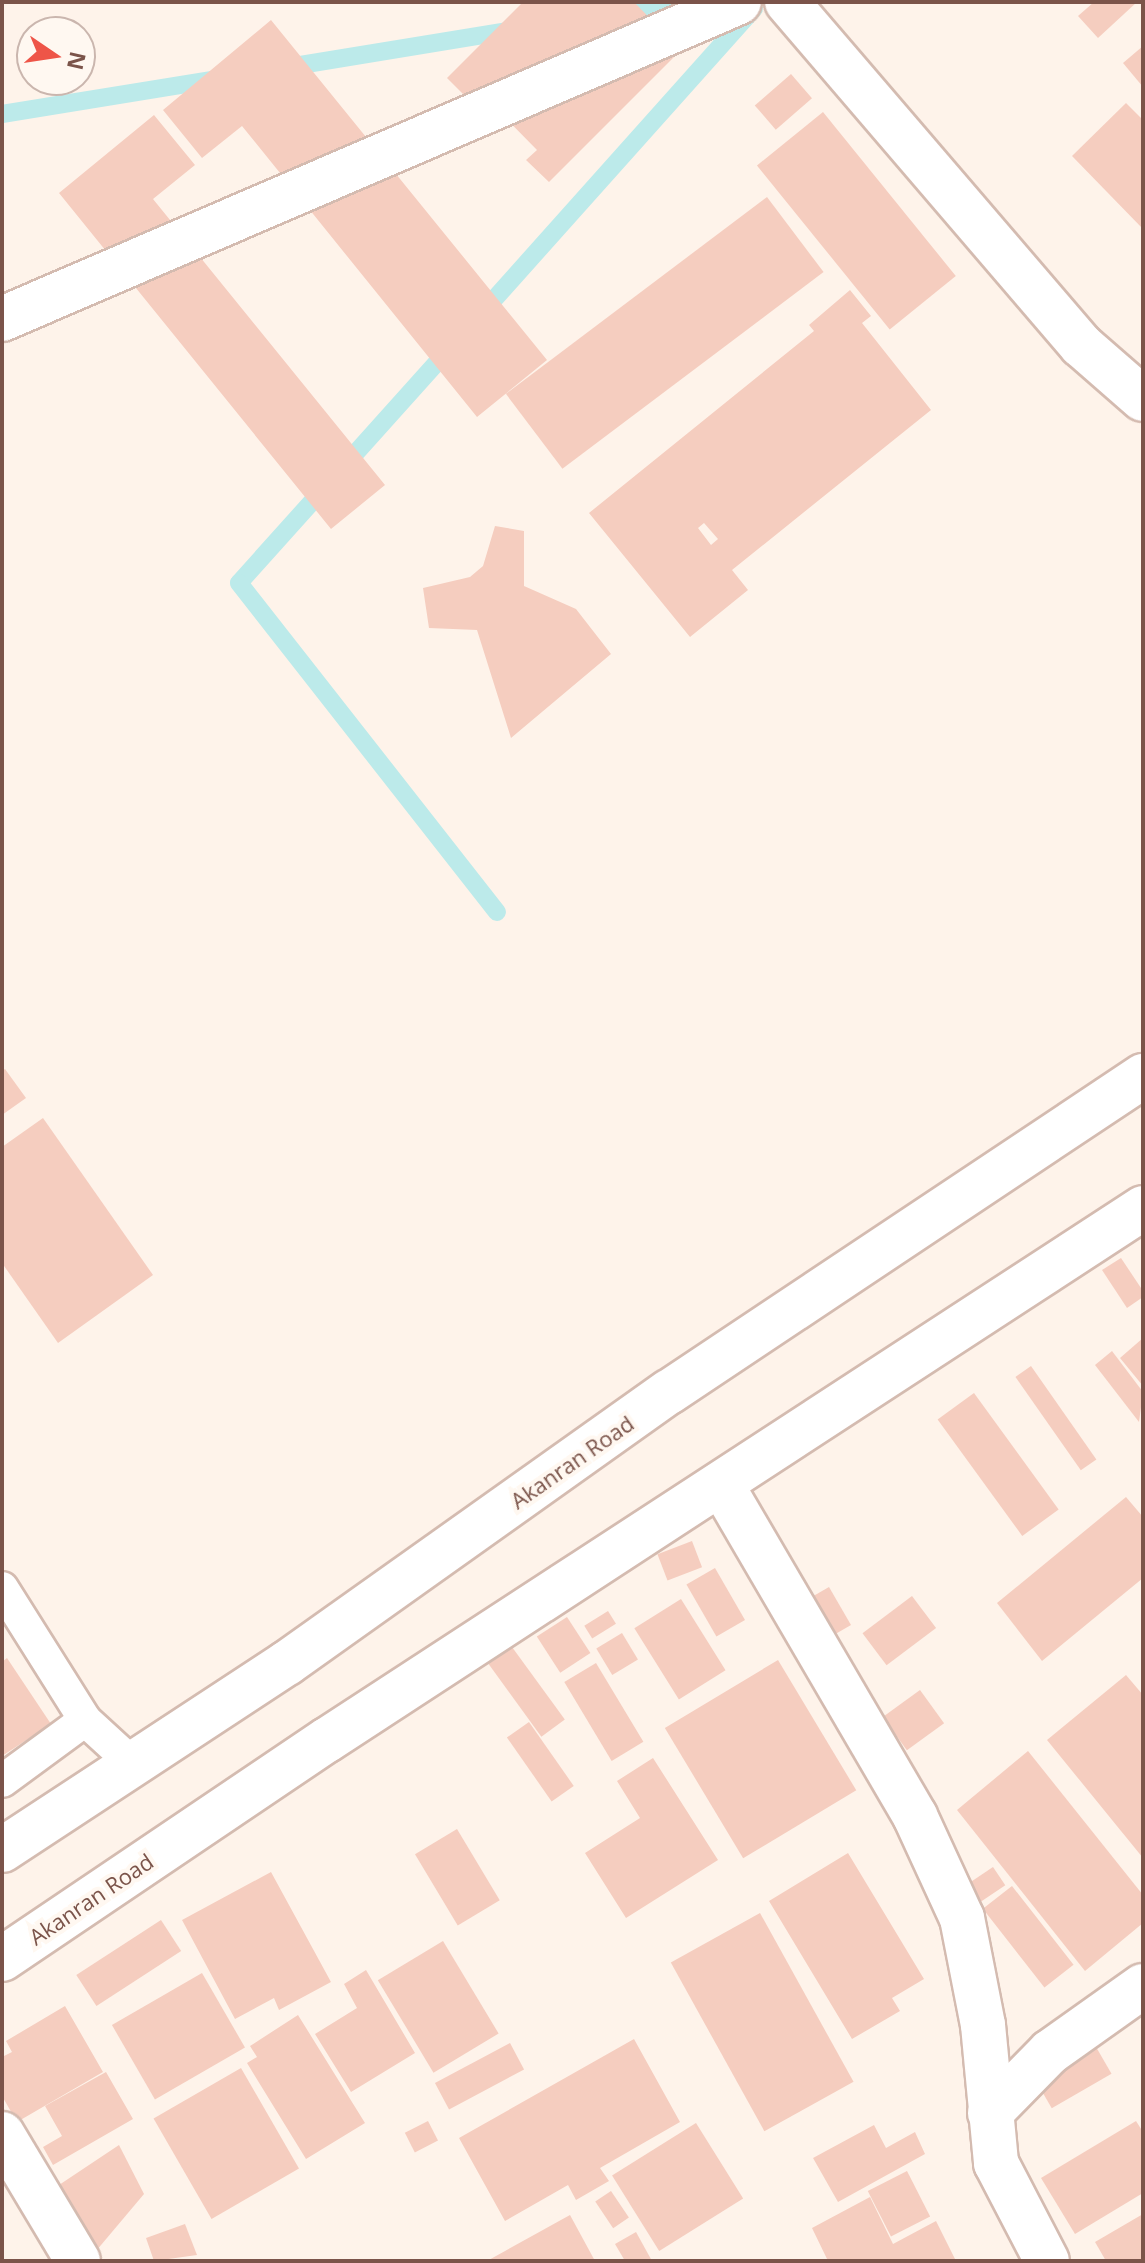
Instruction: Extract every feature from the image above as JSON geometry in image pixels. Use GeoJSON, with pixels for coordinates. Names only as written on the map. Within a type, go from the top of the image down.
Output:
{"type":"FeatureCollection","features":[{"type":"Feature","properties":{"kind":"main road"},"geometry":{"type":"LineString","coordinates":[[2,319],[739,2]]}},
{"type":"Feature","properties":{"kind":"main road"},"geometry":{"type":"LineString","coordinates":[[787,2],[1081,345],[1143,399]]}},
{"type":"Feature","properties":{"kind":"main road","name":"Akanran Road"},"geometry":{"type":"LineString","coordinates":[[2,1850],[287,1663],[669,1392],[1143,1076]]}},
{"type":"Feature","properties":{"kind":"main road","name":"Akanran Road"},"geometry":{"type":"LineString","coordinates":[[2,1959],[1143,1208]]}},
{"type":"Feature","properties":{"kind":"main road"},"geometry":{"type":"LineString","coordinates":[[721,1484],[915,1816],[962,1918],[983,2025],[996,2163],[1047,2261]]}},
{"type":"Feature","properties":{"kind":"main road"},"geometry":{"type":"LineString","coordinates":[[990,2113],[1050,2052],[1143,1986]]}},
{"type":"Feature","properties":{"kind":"main road"},"geometry":{"type":"LineString","coordinates":[[2,2134],[78,2261]]}},
{"type":"Feature","properties":{"kind":"lane"},"geometry":{"type":"LineString","coordinates":[[2,1588],[85,1720],[132,1763]]}},
{"type":"Feature","properties":{"kind":"lane"},"geometry":{"type":"LineString","coordinates":[[2,1781],[85,1720]]}},
{"type":"Feature","properties":{"kind":"building"},"geometry":{"type":"Polygon","coordinates":[[[523,2],[634,2],[681,50],[549,182],[526,160],[537,150],[488,100],[478,109],[447,78],[523,2]]]}},
{"type":"Feature","properties":{"kind":"building"},"geometry":{"type":"Polygon","coordinates":[[[1094,2],[1137,2],[1098,38],[1078,16],[1094,2]]]}},
{"type":"Feature","properties":{"kind":"building"},"geometry":{"type":"Polygon","coordinates":[[[271,20],[547,360],[477,417],[242,126],[202,158],[163,110],[271,20]]]}},
{"type":"Feature","properties":{"kind":"building"},"geometry":{"type":"Polygon","coordinates":[[[1143,46],[1143,87],[1123,63],[1143,46]]]}},
{"type":"Feature","properties":{"kind":"building"},"geometry":{"type":"Polygon","coordinates":[[[791,74],[812,98],[776,130],[755,105],[791,74]]]}},
{"type":"Feature","properties":{"kind":"building"},"geometry":{"type":"Polygon","coordinates":[[[1126,103],[1143,120],[1143,229],[1072,156],[1126,103]]]}},
{"type":"Feature","properties":{"kind":"building"},"geometry":{"type":"Polygon","coordinates":[[[823,112],[956,276],[890,329],[757,165],[823,112]]]}},
{"type":"Feature","properties":{"kind":"building"},"geometry":{"type":"Polygon","coordinates":[[[154,115],[195,165],[153,199],[385,485],[331,529],[59,193],[154,115]]]}},
{"type":"Feature","properties":{"kind":"building"},"geometry":{"type":"Polygon","coordinates":[[[767,197],[824,272],[562,469],[506,394],[767,197]]]}},
{"type":"Feature","properties":{"kind":"building"},"geometry":{"type":"Polygon","coordinates":[[[850,290],[871,316],[862,323],[931,410],[732,570],[748,590],[690,637],[589,513],[814,331],[809,325],[850,290]],[[704,523],[698,528],[711,545],[718,539],[704,523]]]}},
{"type":"Feature","properties":{"kind":"building"},"geometry":{"type":"Polygon","coordinates":[[[495,526],[524,531],[524,586],[576,609],[611,654],[511,738],[477,630],[429,628],[423,588],[470,577],[483,566],[495,526]]]}},
{"type":"Feature","properties":{"kind":"building"},"geometry":{"type":"Polygon","coordinates":[[[5,1069],[26,1098],[2,1115],[2,1071],[5,1069]]]}},
{"type":"Feature","properties":{"kind":"building"},"geometry":{"type":"Polygon","coordinates":[[[43,1118],[153,1275],[58,1343],[2,1263],[2,1147],[43,1118]]]}},
{"type":"Feature","properties":{"kind":"building"},"geometry":{"type":"Polygon","coordinates":[[[1121,1258],[1143,1291],[1143,1297],[1127,1308],[1102,1270],[1121,1258]]]}},
{"type":"Feature","properties":{"kind":"building"},"geometry":{"type":"Polygon","coordinates":[[[1143,1338],[1143,1386],[1120,1358],[1143,1338]]]}},
{"type":"Feature","properties":{"kind":"building"},"geometry":{"type":"Polygon","coordinates":[[[1112,1351],[1143,1392],[1139,1422],[1095,1365],[1112,1351]]]}},
{"type":"Feature","properties":{"kind":"building"},"geometry":{"type":"Polygon","coordinates":[[[1031,1366],[1096,1459],[1081,1470],[1015,1377],[1031,1366]]]}},
{"type":"Feature","properties":{"kind":"building"},"geometry":{"type":"Polygon","coordinates":[[[974,1393],[1059,1509],[1022,1536],[938,1419],[974,1393]]]}},
{"type":"Feature","properties":{"kind":"building"},"geometry":{"type":"Polygon","coordinates":[[[1126,1497],[1143,1517],[1143,1578],[1042,1661],[997,1603],[1126,1497]]]}},
{"type":"Feature","properties":{"kind":"building"},"geometry":{"type":"Polygon","coordinates":[[[692,1541],[702,1567],[667,1580],[657,1554],[692,1541]]]}},
{"type":"Feature","properties":{"kind":"building"},"geometry":{"type":"Polygon","coordinates":[[[715,1568],[745,1620],[716,1636],[686,1584],[715,1568]]]}},
{"type":"Feature","properties":{"kind":"building"},"geometry":{"type":"Polygon","coordinates":[[[829,1587],[851,1625],[824,1641],[802,1602],[829,1587]]]}},
{"type":"Feature","properties":{"kind":"building"},"geometry":{"type":"Polygon","coordinates":[[[912,1596],[936,1628],[887,1665],[862,1633],[912,1596]]]}},
{"type":"Feature","properties":{"kind":"building"},"geometry":{"type":"Polygon","coordinates":[[[681,1599],[726,1670],[679,1699],[634,1628],[681,1599]]]}},
{"type":"Feature","properties":{"kind":"building"},"geometry":{"type":"Polygon","coordinates":[[[608,1611],[616,1624],[592,1639],[584,1626],[608,1611]]]}},
{"type":"Feature","properties":{"kind":"building"},"geometry":{"type":"Polygon","coordinates":[[[567,1617],[590,1653],[560,1673],[537,1637],[567,1617]]]}},
{"type":"Feature","properties":{"kind":"building"},"geometry":{"type":"Polygon","coordinates":[[[499,1629],[565,1720],[541,1737],[476,1646],[499,1629]]]}},
{"type":"Feature","properties":{"kind":"building"},"geometry":{"type":"Polygon","coordinates":[[[622,1633],[638,1660],[612,1675],[596,1648],[622,1633]]]}},
{"type":"Feature","properties":{"kind":"building"},"geometry":{"type":"Polygon","coordinates":[[[7,1658],[51,1724],[2,1756],[2,1662],[7,1658]]]}},
{"type":"Feature","properties":{"kind":"building"},"geometry":{"type":"Polygon","coordinates":[[[778,1660],[856,1790],[743,1858],[665,1728],[778,1660]]]}},
{"type":"Feature","properties":{"kind":"building"},"geometry":{"type":"Polygon","coordinates":[[[596,1663],[643,1742],[612,1761],[564,1682],[596,1663]]]}},
{"type":"Feature","properties":{"kind":"building"},"geometry":{"type":"Polygon","coordinates":[[[1126,1675],[1143,1695],[1143,1858],[1047,1740],[1126,1675]]]}},
{"type":"Feature","properties":{"kind":"building"},"geometry":{"type":"Polygon","coordinates":[[[920,1690],[944,1723],[907,1750],[883,1717],[920,1690]]]}},
{"type":"Feature","properties":{"kind":"building"},"geometry":{"type":"Polygon","coordinates":[[[529,1722],[574,1786],[552,1801],[507,1737],[529,1722]]]}},
{"type":"Feature","properties":{"kind":"building"},"geometry":{"type":"Polygon","coordinates":[[[1028,1751],[1143,1895],[1143,1923],[1085,1971],[957,1810],[1028,1751]]]}},
{"type":"Feature","properties":{"kind":"building"},"geometry":{"type":"Polygon","coordinates":[[[653,1758],[718,1860],[626,1918],[585,1853],[640,1818],[617,1781],[653,1758]]]}},
{"type":"Feature","properties":{"kind":"building"},"geometry":{"type":"Polygon","coordinates":[[[457,1829],[500,1900],[458,1925],[415,1854],[457,1829]]]}},
{"type":"Feature","properties":{"kind":"building"},"geometry":{"type":"Polygon","coordinates":[[[848,1853],[924,1979],[892,1998],[900,2011],[852,2039],[769,1901],[848,1853]]]}},
{"type":"Feature","properties":{"kind":"building"},"geometry":{"type":"Polygon","coordinates":[[[993,1867],[1005,1885],[980,1903],[967,1884],[993,1867]]]}},
{"type":"Feature","properties":{"kind":"building"},"geometry":{"type":"Polygon","coordinates":[[[271,1872],[331,1982],[279,2010],[274,1998],[235,2019],[182,1920],[271,1872]]]}},
{"type":"Feature","properties":{"kind":"building"},"geometry":{"type":"Polygon","coordinates":[[[1012,1886],[1074,1965],[1044,1988],[983,1909],[1012,1886]]]}},
{"type":"Feature","properties":{"kind":"building"},"geometry":{"type":"Polygon","coordinates":[[[760,1913],[854,2082],[764,2131],[671,1962],[760,1913]]]}},
{"type":"Feature","properties":{"kind":"building"},"geometry":{"type":"Polygon","coordinates":[[[161,1920],[181,1951],[96,2006],[76,1975],[161,1920]]]}},
{"type":"Feature","properties":{"kind":"building"},"geometry":{"type":"Polygon","coordinates":[[[443,1941],[499,2034],[433,2073],[378,1980],[443,1941]]]}},
{"type":"Feature","properties":{"kind":"building"},"geometry":{"type":"Polygon","coordinates":[[[366,1970],[415,2053],[351,2092],[315,2034],[357,2008],[344,1984],[366,1970]]]}},
{"type":"Feature","properties":{"kind":"building"},"geometry":{"type":"Polygon","coordinates":[[[202,1973],[245,2047],[155,2099],[112,2025],[202,1973]]]}},
{"type":"Feature","properties":{"kind":"building"},"geometry":{"type":"Polygon","coordinates":[[[65,2006],[103,2072],[17,2122],[2,2096],[2,2057],[12,2052],[6,2041],[65,2006]]]}},
{"type":"Feature","properties":{"kind":"building"},"geometry":{"type":"Polygon","coordinates":[[[298,2015],[365,2123],[306,2159],[247,2063],[257,2057],[250,2046],[298,2015]]]}},
{"type":"Feature","properties":{"kind":"building"},"geometry":{"type":"Polygon","coordinates":[[[634,2039],[680,2122],[600,2168],[609,2181],[576,2200],[568,2185],[505,2221],[459,2138],[634,2039]]]}},
{"type":"Feature","properties":{"kind":"building"},"geometry":{"type":"Polygon","coordinates":[[[1092,2040],[1112,2074],[1052,2108],[1032,2074],[1092,2040]]]}},
{"type":"Feature","properties":{"kind":"building"},"geometry":{"type":"Polygon","coordinates":[[[510,2043],[524,2069],[449,2109],[435,2083],[510,2043]]]}},
{"type":"Feature","properties":{"kind":"building"},"geometry":{"type":"Polygon","coordinates":[[[241,2068],[299,2168],[212,2219],[154,2118],[241,2068]]]}},
{"type":"Feature","properties":{"kind":"building"},"geometry":{"type":"Polygon","coordinates":[[[106,2072],[133,2119],[53,2165],[43,2147],[62,2136],[45,2106],[106,2072]]]}},
{"type":"Feature","properties":{"kind":"building"},"geometry":{"type":"Polygon","coordinates":[[[428,2121],[438,2141],[415,2152],[405,2133],[428,2121]]]}},
{"type":"Feature","properties":{"kind":"building"},"geometry":{"type":"Polygon","coordinates":[[[1136,2121],[1143,2132],[1143,2193],[1075,2234],[1041,2178],[1136,2121]]]}},
{"type":"Feature","properties":{"kind":"building"},"geometry":{"type":"Polygon","coordinates":[[[696,2123],[743,2198],[659,2251],[612,2175],[696,2123]]]}},
{"type":"Feature","properties":{"kind":"building"},"geometry":{"type":"Polygon","coordinates":[[[874,2125],[886,2148],[915,2132],[925,2154],[838,2202],[813,2158],[874,2125]]]}},
{"type":"Feature","properties":{"kind":"building"},"geometry":{"type":"Polygon","coordinates":[[[119,2145],[144,2194],[96,2251],[59,2185],[119,2145]]]}},
{"type":"Feature","properties":{"kind":"building"},"geometry":{"type":"Polygon","coordinates":[[[907,2171],[930,2216],[891,2236],[868,2191],[907,2171]]]}},
{"type":"Feature","properties":{"kind":"building"},"geometry":{"type":"Polygon","coordinates":[[[611,2191],[629,2218],[613,2228],[595,2202],[611,2191]]]}},
{"type":"Feature","properties":{"kind":"building"},"geometry":{"type":"Polygon","coordinates":[[[870,2197],[893,2244],[936,2221],[956,2261],[828,2261],[812,2228],[870,2197]]]}},
{"type":"Feature","properties":{"kind":"building"},"geometry":{"type":"Polygon","coordinates":[[[1143,2214],[1143,2261],[1106,2261],[1095,2242],[1143,2214]]]}},
{"type":"Feature","properties":{"kind":"building"},"geometry":{"type":"Polygon","coordinates":[[[570,2215],[595,2261],[487,2261],[570,2215]]]}},
{"type":"Feature","properties":{"kind":"building"},"geometry":{"type":"Polygon","coordinates":[[[185,2224],[197,2255],[154,2261],[146,2238],[185,2224]]]}},
{"type":"Feature","properties":{"kind":"building"},"geometry":{"type":"Polygon","coordinates":[[[636,2232],[652,2261],[625,2261],[615,2244],[636,2232]]]}},
{"type":"Feature","properties":{"kind":"waterway"},"geometry":{"type":"LineString","coordinates":[[618,13],[682,2]]}},
{"type":"Feature","properties":{"kind":"waterway"},"geometry":{"type":"LineString","coordinates":[[480,315],[754,9]]}},
{"type":"Feature","properties":{"kind":"waterway"},"geometry":{"type":"LineString","coordinates":[[282,68],[514,30]]}},
{"type":"Feature","properties":{"kind":"waterway"},"geometry":{"type":"LineString","coordinates":[[2,114],[218,79]]}},
{"type":"Feature","properties":{"kind":"waterway"},"geometry":{"type":"LineString","coordinates":[[449,349],[239,583],[497,912]]}}]}
